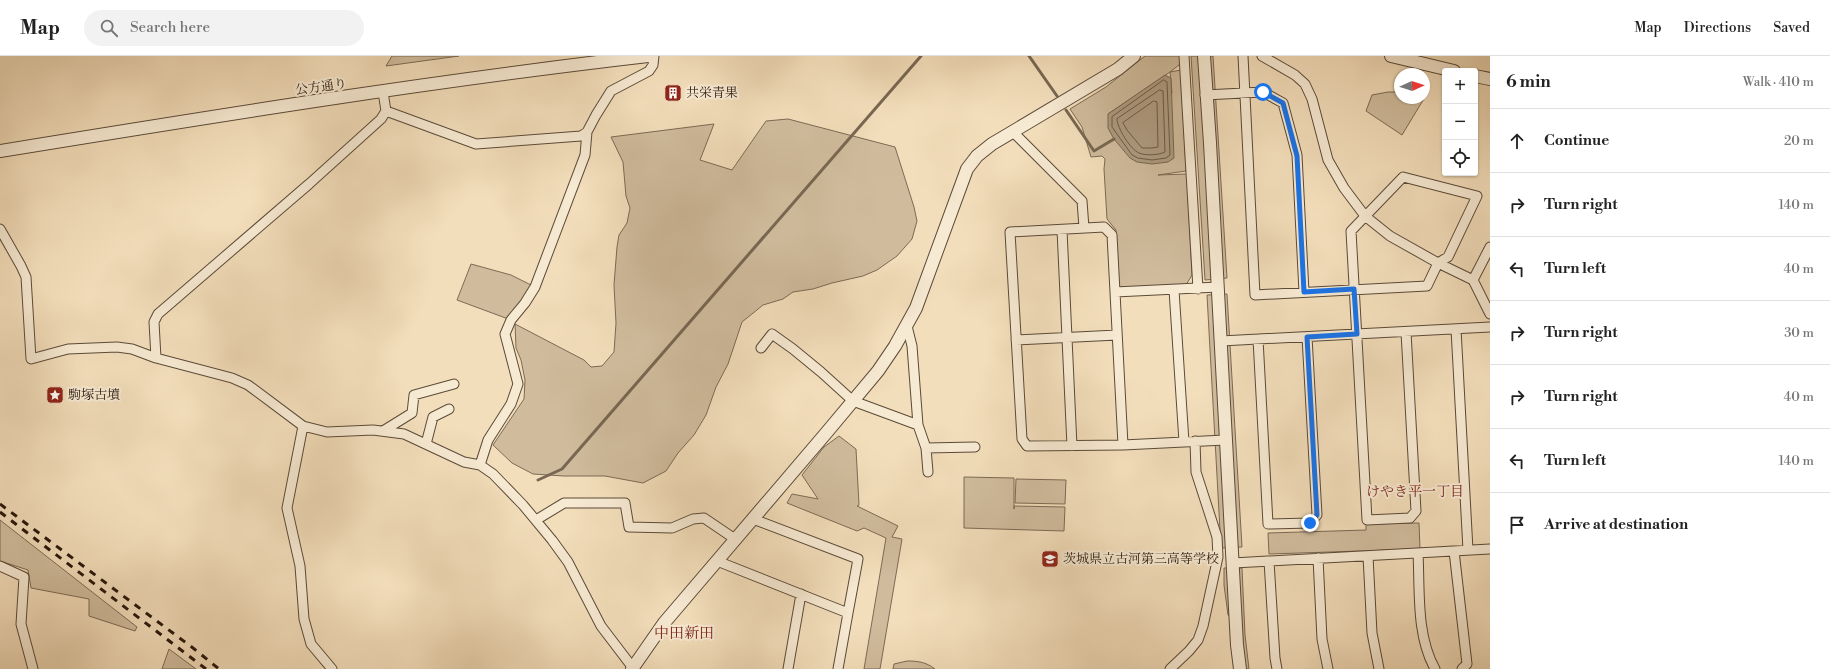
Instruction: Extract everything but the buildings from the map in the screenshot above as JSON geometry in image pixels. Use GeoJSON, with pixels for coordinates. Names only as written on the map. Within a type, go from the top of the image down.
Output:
{"type":"FeatureCollection","features":[{"type":"Feature","properties":{"kind":"street","name":"公方通り"},"geometry":{"type":"LineString","coordinates":[[0,151],[383,92],[547,68],[648,56]]}},
{"type":"Feature","properties":{"kind":"street"},"geometry":{"type":"LineString","coordinates":[[480,464],[488,440],[512,404],[518,384],[505,334],[511,320],[525,303],[535,287],[585,155],[587,132],[611,91],[649,71],[653,65],[654,56]]}},
{"type":"Feature","properties":{"kind":"street"},"geometry":{"type":"LineString","coordinates":[[0,229],[22,266],[26,277],[32,359],[68,349],[117,347],[132,349],[156,358],[232,378],[248,385],[303,426],[327,432],[383,431],[404,434],[464,462],[480,464],[493,474],[536,520],[568,562],[601,626],[632,668],[664,623],[878,370],[907,326],[931,268],[967,169],[977,156],[992,144],[1118,69],[1134,56]]}},
{"type":"Feature","properties":{"kind":"street"},"geometry":{"type":"LineString","coordinates":[[1184,56],[1198,289]]}},
{"type":"Feature","properties":{"kind":"street"},"geometry":{"type":"LineString","coordinates":[[1204,56],[1237,645],[1240,669]]}},
{"type":"Feature","properties":{"kind":"street"},"geometry":{"type":"LineString","coordinates":[[1243,56],[1255,295],[1354,289],[1427,286],[1438,263],[1448,257],[1477,196],[1403,177],[1351,231],[1354,289],[1357,334],[1367,520],[1410,518],[1416,511],[1406,332]]}},
{"type":"Feature","properties":{"kind":"street"},"geometry":{"type":"LineString","coordinates":[[1262,56],[1295,75],[1305,84],[1312,99],[1328,160],[1344,188],[1365,216],[1390,236],[1438,263],[1474,280],[1490,314]]}},
{"type":"Feature","properties":{"kind":"street"},"geometry":{"type":"LineString","coordinates":[[1391,56],[1442,68]]}},
{"type":"Feature","properties":{"kind":"street"},"geometry":{"type":"LineString","coordinates":[[1478,77],[1490,79]]}},
{"type":"Feature","properties":{"kind":"street"},"geometry":{"type":"LineString","coordinates":[[156,358],[154,322],[158,314],[309,184],[381,119],[386,111],[383,92]]}},
{"type":"Feature","properties":{"kind":"street"},"geometry":{"type":"LineString","coordinates":[[1205,95],[1263,92],[1283,103],[1297,156],[1304,292]]}},
{"type":"Feature","properties":{"kind":"street"},"geometry":{"type":"LineString","coordinates":[[386,111],[476,144],[581,136],[587,132]]}},
{"type":"Feature","properties":{"kind":"street"},"geometry":{"type":"LineString","coordinates":[[1013,132],[1082,201],[1084,228]]}},
{"type":"Feature","properties":{"kind":"street"},"geometry":{"type":"LineString","coordinates":[[1124,445],[1114,292],[1112,235],[1104,227],[1010,232],[1022,439],[1027,446],[1124,445],[1225,440]]}},
{"type":"Feature","properties":{"kind":"street"},"geometry":{"type":"LineString","coordinates":[[1062,230],[1072,446]]}},
{"type":"Feature","properties":{"kind":"street"},"geometry":{"type":"LineString","coordinates":[[1474,280],[1490,247]]}},
{"type":"Feature","properties":{"kind":"street"},"geometry":{"type":"LineString","coordinates":[[1114,292],[1218,287]]}},
{"type":"Feature","properties":{"kind":"street"},"geometry":{"type":"LineString","coordinates":[[1174,290],[1184,442]]}},
{"type":"Feature","properties":{"kind":"street"},"geometry":{"type":"LineString","coordinates":[[907,326],[912,346],[918,424],[926,448],[928,472]]}},
{"type":"Feature","properties":{"kind":"street"},"geometry":{"type":"LineString","coordinates":[[1221,341],[1490,327]]}},
{"type":"Feature","properties":{"kind":"street"},"geometry":{"type":"LineString","coordinates":[[1456,329],[1468,550]]}},
{"type":"Feature","properties":{"kind":"street"},"geometry":{"type":"LineString","coordinates":[[761,348],[772,334],[794,349],[822,372],[853,401],[918,424]]}},
{"type":"Feature","properties":{"kind":"street"},"geometry":{"type":"LineString","coordinates":[[1016,340],[1067,336],[1117,335]]}},
{"type":"Feature","properties":{"kind":"street"},"geometry":{"type":"LineString","coordinates":[[1258,339],[1268,524],[1310,523],[1317,515],[1307,337]]}},
{"type":"Feature","properties":{"kind":"street"},"geometry":{"type":"LineString","coordinates":[[383,431],[412,412],[414,395],[454,384]]}},
{"type":"Feature","properties":{"kind":"street"},"geometry":{"type":"LineString","coordinates":[[426,444],[434,417],[449,409]]}},
{"type":"Feature","properties":{"kind":"street"},"geometry":{"type":"LineString","coordinates":[[303,426],[287,508],[300,566],[304,619],[311,644],[332,669]]}},
{"type":"Feature","properties":{"kind":"street"},"geometry":{"type":"LineString","coordinates":[[1170,669],[1198,640],[1203,626],[1218,557],[1217,537],[1196,472],[1195,441]]}},
{"type":"Feature","properties":{"kind":"street"},"geometry":{"type":"LineString","coordinates":[[926,448],[975,447]]}},
{"type":"Feature","properties":{"kind":"street"},"geometry":{"type":"LineString","coordinates":[[536,520],[564,503],[625,503],[629,527],[672,528],[693,519],[704,518],[735,539]]}},
{"type":"Feature","properties":{"kind":"street"},"geometry":{"type":"LineString","coordinates":[[753,518],[858,559],[838,669]]}},
{"type":"Feature","properties":{"kind":"street"},"geometry":{"type":"LineString","coordinates":[[1233,563],[1490,549]]}},
{"type":"Feature","properties":{"kind":"street"},"geometry":{"type":"LineString","coordinates":[[1454,551],[1467,664],[1462,669]]}},
{"type":"Feature","properties":{"kind":"street"},"geometry":{"type":"LineString","coordinates":[[1418,553],[1422,632],[1428,657],[1434,669]]}},
{"type":"Feature","properties":{"kind":"street"},"geometry":{"type":"LineString","coordinates":[[1368,556],[1372,633],[1379,669]]}},
{"type":"Feature","properties":{"kind":"street"},"geometry":{"type":"LineString","coordinates":[[1318,558],[1322,639],[1328,669]]}},
{"type":"Feature","properties":{"kind":"street"},"geometry":{"type":"LineString","coordinates":[[716,561],[848,612]]}},
{"type":"Feature","properties":{"kind":"street"},"geometry":{"type":"LineString","coordinates":[[1269,561],[1277,669]]}},
{"type":"Feature","properties":{"kind":"street"},"geometry":{"type":"LineString","coordinates":[[0,566],[24,577],[21,624],[33,669]]}},
{"type":"Feature","properties":{"kind":"street"},"geometry":{"type":"LineString","coordinates":[[788,669],[801,594]]}},
{"type":"Feature","properties":{"kind":"shaded area"},"geometry":{"type":"Polygon","coordinates":[[[392,56],[459,56],[386,66],[392,56]]]}},
{"type":"Feature","properties":{"kind":"shaded area"},"geometry":{"type":"Polygon","coordinates":[[[1145,56],[1185,56],[1179,65],[1170,72],[1181,70],[1186,171],[1158,175],[1187,174],[1192,275],[1186,285],[1118,288],[1116,230],[1107,219],[1104,169],[1105,159],[1102,156],[1091,157],[1082,127],[1070,109],[1106,87],[1145,56]],[[1170,72],[1108,114],[1172,93],[1170,72]]]}},
{"type":"Feature","properties":{"kind":"shaded area"},"geometry":{"type":"Polygon","coordinates":[[[1191,56],[1213,56],[1227,278],[1205,280],[1191,56]]]}},
{"type":"Feature","properties":{"kind":"shaded area"},"geometry":{"type":"Polygon","coordinates":[[[1394,92],[1394,104],[1421,104],[1402,135],[1366,111],[1372,95],[1394,92]]]}},
{"type":"Feature","properties":{"kind":"shaded area"},"geometry":{"type":"Polygon","coordinates":[[[788,119],[895,147],[917,221],[912,239],[897,256],[877,270],[863,276],[813,289],[793,292],[783,299],[763,305],[742,322],[728,364],[716,387],[706,415],[694,435],[678,453],[666,471],[643,483],[605,476],[533,474],[512,463],[493,445],[524,399],[525,380],[521,360],[516,348],[515,324],[584,360],[591,367],[602,366],[614,352],[616,323],[614,285],[617,247],[619,235],[627,223],[630,208],[626,196],[623,162],[611,137],[714,124],[700,160],[732,170],[766,121],[788,119]]]}},
{"type":"Feature","properties":{"kind":"shaded area"},"geometry":{"type":"Polygon","coordinates":[[[471,264],[511,275],[535,287],[511,320],[457,300],[471,264]]]}},
{"type":"Feature","properties":{"kind":"shaded area"},"geometry":{"type":"Polygon","coordinates":[[[1227,294],[1242,547],[1221,548],[1207,295],[1227,294]]]}},
{"type":"Feature","properties":{"kind":"shaded area"},"geometry":{"type":"Polygon","coordinates":[[[839,436],[856,449],[859,505],[857,506],[898,526],[892,537],[902,539],[880,669],[864,669],[886,538],[864,528],[857,531],[787,503],[792,494],[818,499],[802,475],[824,447],[839,436]]]}},
{"type":"Feature","properties":{"kind":"shaded area"},"geometry":{"type":"Polygon","coordinates":[[[964,477],[1014,478],[1014,506],[1065,507],[1064,531],[964,528],[964,477]]]}},
{"type":"Feature","properties":{"kind":"shaded area"},"geometry":{"type":"Polygon","coordinates":[[[1016,479],[1066,480],[1065,504],[1015,503],[1016,479]]]}},
{"type":"Feature","properties":{"kind":"shaded area"},"geometry":{"type":"Polygon","coordinates":[[[0,520],[137,627],[135,631],[89,616],[89,599],[31,588],[28,570],[0,561],[0,520]]]}},
{"type":"Feature","properties":{"kind":"shaded area"},"geometry":{"type":"Polygon","coordinates":[[[1419,523],[1420,549],[1269,554],[1268,533],[1366,530],[1366,524],[1419,523]]]}},
{"type":"Feature","properties":{"kind":"shaded area"},"geometry":{"type":"Polygon","coordinates":[[[1224,568],[1242,568],[1245,635],[1249,669],[1243,669],[1239,625],[1228,615],[1224,585],[1224,568]]]}},
{"type":"Feature","properties":{"kind":"shaded area"},"geometry":{"type":"Polygon","coordinates":[[[169,649],[196,669],[162,669],[169,649]]]}},
{"type":"Feature","properties":{"kind":"shaded area"},"geometry":{"type":"Polygon","coordinates":[[[907,661],[922,662],[935,669],[893,669],[894,664],[907,661]]]}},
{"type":"Feature","properties":{"kind":"water"},"geometry":{"type":"Polygon","coordinates":[[[1165,75],[1171,78],[1174,158],[1168,162],[1152,164],[1137,162],[1130,158],[1114,139],[1108,128],[1108,114],[1165,75]]]}},
{"type":"Feature","properties":{"kind":"waterway"},"geometry":{"type":"LineString","coordinates":[[538,480],[562,469],[921,56]]}},
{"type":"Feature","properties":{"kind":"waterway"},"geometry":{"type":"LineString","coordinates":[[1029,56],[1057,96]]}},
{"type":"Feature","properties":{"kind":"waterway"},"geometry":{"type":"LineString","coordinates":[[1066,110],[1094,151],[1114,139]]}},
{"type":"Feature","properties":{"kind":"railway"},"geometry":{"type":"LineString","coordinates":[[0,504],[219,669]]}},
{"type":"Feature","properties":{"kind":"railway"},"geometry":{"type":"LineString","coordinates":[[0,512],[206,669]]}},
{"type":"Feature","properties":{"kind":"place","name":"共栄青果"},"geometry":{"type":"Point","coordinates":[673,93]}},
{"type":"Feature","properties":{"kind":"place","name":"駒塚古墳"},"geometry":{"type":"Point","coordinates":[55,395]}},
{"type":"Feature","properties":{"kind":"place","name":"茨城県立古河第三高等学校"},"geometry":{"type":"Point","coordinates":[1050,559]}},
{"type":"Feature","properties":{"kind":"district","name":"けやき平一丁目"},"geometry":{"type":"Point","coordinates":[1415,492]}},
{"type":"Feature","properties":{"kind":"district","name":"中田新田"},"geometry":{"type":"Point","coordinates":[684,633]}},
{"type":"Feature","properties":{"kind":"route"},"geometry":{"type":"LineString","coordinates":[[1263,92],[1283,103],[1297,156],[1304,292],[1354,289],[1357,334],[1307,337],[1317,515],[1310,523]]}}]}
